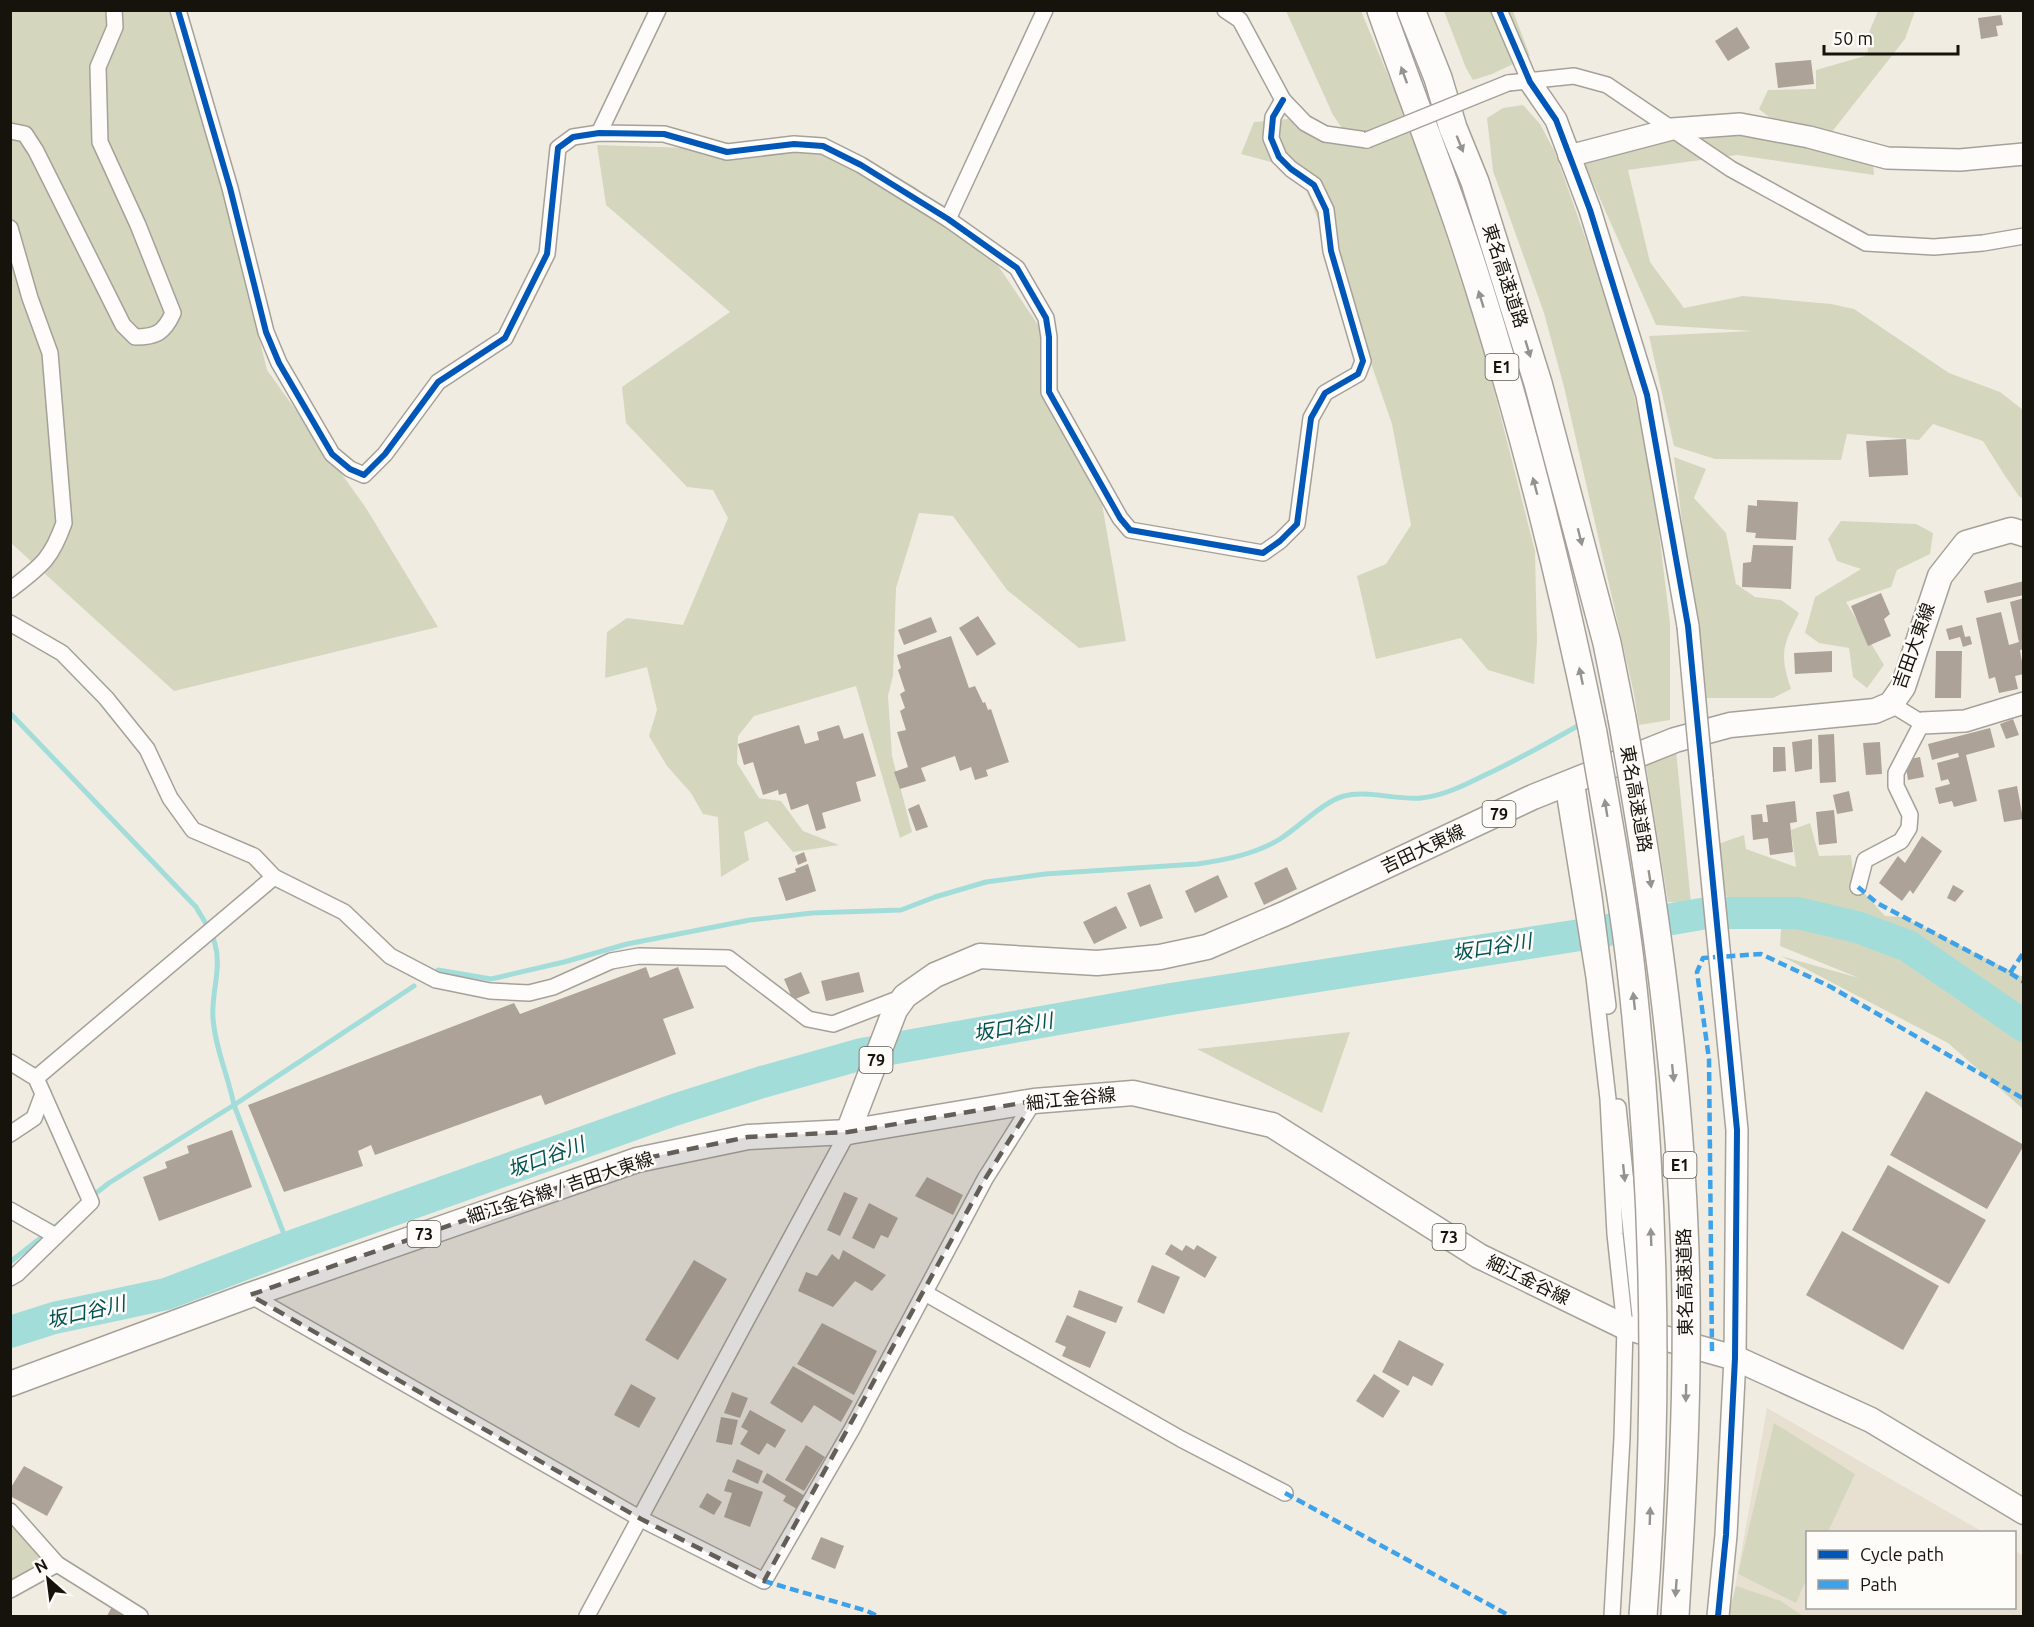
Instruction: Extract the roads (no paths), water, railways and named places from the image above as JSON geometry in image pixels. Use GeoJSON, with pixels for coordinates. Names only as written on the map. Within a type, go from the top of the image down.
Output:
{"type":"FeatureCollection","features":[{"type":"Feature","properties":{"kind":"highway","name":"東名高速道路"},"geometry":{"type":"LineString","coordinates":[[1381,10],[1461,233],[1513,400],[1570,621],[1593,733],[1630,957],[1642,1072],[1654,1327],[1650,1528],[1643,1617]]}},
{"type":"Feature","properties":{"kind":"highway","name":"東名高速道路"},"geometry":{"type":"LineString","coordinates":[[1411,10],[1474,182],[1538,383],[1601,620],[1622,718],[1652,892],[1666,999],[1678,1123],[1684,1226],[1685,1422],[1675,1617]]}},
{"type":"Feature","properties":{"kind":"main road","name":"吉田大東線"},"geometry":{"type":"LineString","coordinates":[[900,1003],[934,975],[980,956],[1097,963],[1160,957],[1207,947],[1284,914],[1569,782],[1675,740],[1730,725],[1875,711],[1891,704],[1903,687],[1940,576],[1966,543],[2011,530],[2024,534]]}},
{"type":"Feature","properties":{"kind":"main road","name":"79"},"geometry":{"type":"LineString","coordinates":[[852,1121],[900,1003]]}},
{"type":"Feature","properties":{"kind":"main road","name":"細江金谷線"},"geometry":{"type":"LineString","coordinates":[[852,1121],[1034,1101],[1133,1093],[1272,1125],[1479,1256],[1634,1329],[1735,1358],[1871,1420],[2024,1512]]}},
{"type":"Feature","properties":{"kind":"main road","name":"細江金谷線 / 吉田大東線"},"geometry":{"type":"LineString","coordinates":[[10,1384],[250,1295],[637,1160],[748,1137],[852,1121]]}},
{"type":"Feature","properties":{"kind":"street"},"geometry":{"type":"LineString","coordinates":[[10,131],[26,134],[36,151],[123,325],[135,337],[151,337],[167,327],[173,313],[138,225],[100,142],[98,67],[115,27],[114,10]]}},
{"type":"Feature","properties":{"kind":"street"},"geometry":{"type":"LineString","coordinates":[[178,10],[230,188],[266,332],[279,363],[332,453],[350,469],[364,475],[386,454],[438,382],[505,338],[547,254],[558,148],[573,137],[598,133],[664,134],[727,153],[794,144],[823,146],[861,165],[948,219],[1017,268],[1046,318],[1049,337],[1049,392],[1120,518],[1130,530],[1263,553],[1280,542],[1297,524],[1311,418],[1325,393],[1358,374],[1363,361],[1331,251],[1326,210],[1314,185],[1291,169],[1279,157],[1271,138],[1273,117],[1283,100]]}},
{"type":"Feature","properties":{"kind":"street"},"geometry":{"type":"LineString","coordinates":[[598,133],[658,10]]}},
{"type":"Feature","properties":{"kind":"street"},"geometry":{"type":"LineString","coordinates":[[948,219],[1045,10]]}},
{"type":"Feature","properties":{"kind":"street"},"geometry":{"type":"LineString","coordinates":[[1225,10],[1240,20],[1283,100],[1305,123],[1325,134],[1367,140],[1508,83],[1574,76],[1607,85],[1731,169],[1866,243],[1934,247],[1983,243],[2024,236]]}},
{"type":"Feature","properties":{"kind":"street"},"geometry":{"type":"LineString","coordinates":[[1499,10],[1530,82],[1556,120],[1590,210],[1647,395],[1688,626],[1737,1130],[1735,1358],[1726,1535],[1718,1617]]}},
{"type":"Feature","properties":{"kind":"street"},"geometry":{"type":"LineString","coordinates":[[1569,156],[1672,129],[1740,124],[1809,137],[1887,158],[1960,160],[2024,154]]}},
{"type":"Feature","properties":{"kind":"street"},"geometry":{"type":"LineString","coordinates":[[10,228],[26,287],[50,353],[64,523],[55,547],[39,567],[10,590]]}},
{"type":"Feature","properties":{"kind":"street"},"geometry":{"type":"LineString","coordinates":[[10,622],[62,653],[106,698],[147,749],[170,798],[193,830],[254,856],[274,877],[344,912],[390,956],[436,980],[490,991],[529,993],[553,987],[611,961],[639,956],[728,958],[808,1019],[833,1024],[900,1003]]}},
{"type":"Feature","properties":{"kind":"street"},"geometry":{"type":"LineString","coordinates":[[1891,704],[1922,723],[1965,721],[2024,703]]}},
{"type":"Feature","properties":{"kind":"street"},"geometry":{"type":"LineString","coordinates":[[1858,887],[1865,860],[1901,841],[1909,828],[1910,815],[1896,786],[1896,773],[1922,723]]}},
{"type":"Feature","properties":{"kind":"street"},"geometry":{"type":"LineString","coordinates":[[1569,782],[1578,874],[1599,973]]}},
{"type":"Feature","properties":{"kind":"street"},"geometry":{"type":"LineString","coordinates":[[1569,782],[1594,897],[1615,1234],[1634,1329],[1622,1438],[1612,1617]]}},
{"type":"Feature","properties":{"kind":"street"},"geometry":{"type":"LineString","coordinates":[[36,1078],[274,877]]}},
{"type":"Feature","properties":{"kind":"street"},"geometry":{"type":"LineString","coordinates":[[10,1062],[36,1078],[91,1202],[10,1278]]}},
{"type":"Feature","properties":{"kind":"street"},"geometry":{"type":"LineString","coordinates":[[10,1134],[34,1118],[43,1094]]}},
{"type":"Feature","properties":{"kind":"street"},"geometry":{"type":"LineString","coordinates":[[250,1295],[641,1519],[764,1581],[852,1430],[985,1179],[1034,1101]]}},
{"type":"Feature","properties":{"kind":"street"},"geometry":{"type":"LineString","coordinates":[[587,1617],[852,1121]]}},
{"type":"Feature","properties":{"kind":"street"},"geometry":{"type":"LineString","coordinates":[[10,1210],[55,1236]]}},
{"type":"Feature","properties":{"kind":"street"},"geometry":{"type":"LineString","coordinates":[[925,1293],[1181,1440],[1285,1493]]}},
{"type":"Feature","properties":{"kind":"street"},"geometry":{"type":"LineString","coordinates":[[10,1511],[57,1564],[140,1617]]}},
{"type":"Feature","properties":{"kind":"street"},"geometry":{"type":"LineString","coordinates":[[10,1590],[57,1564]]}},
{"type":"Feature","properties":{"kind":"waterway"},"geometry":{"type":"LineString","coordinates":[[10,713],[196,907],[209,929],[217,953],[213,1009],[214,1029],[219,1051],[234,1105],[289,1247]]}},
{"type":"Feature","properties":{"kind":"waterway"},"geometry":{"type":"LineString","coordinates":[[438,970],[491,979],[627,944],[750,920],[812,913],[901,910],[986,882],[1045,874],[1197,864],[1229,858],[1271,844],[1336,799],[1353,794],[1421,798],[1446,792],[1470,783],[1581,724]]}},
{"type":"Feature","properties":{"kind":"waterway","name":"坂口谷川"},"geometry":{"type":"LineString","coordinates":[[10,1332],[54,1318],[166,1294],[289,1247],[674,1110],[862,1054],[1171,999],[1707,913],[1797,913],[1857,927],[1908,946],[2024,1026]]}},
{"type":"Feature","properties":{"kind":"waterway"},"geometry":{"type":"LineString","coordinates":[[91,1197],[109,1183],[234,1105],[414,986]]}},
{"type":"Feature","properties":{"kind":"waterway"},"geometry":{"type":"LineString","coordinates":[[10,1262],[61,1222]]}}]}
